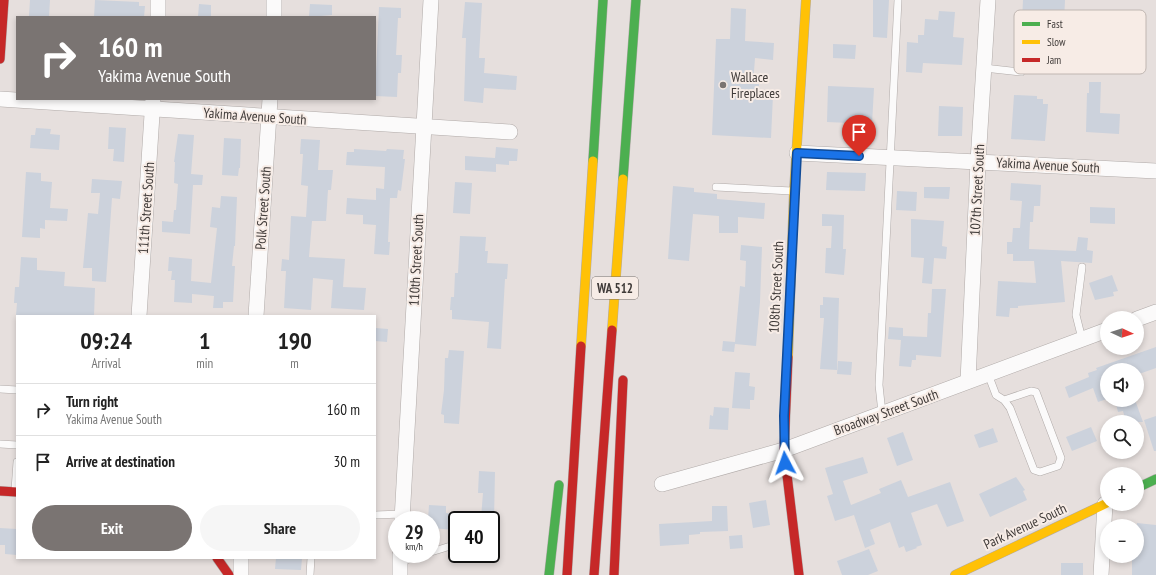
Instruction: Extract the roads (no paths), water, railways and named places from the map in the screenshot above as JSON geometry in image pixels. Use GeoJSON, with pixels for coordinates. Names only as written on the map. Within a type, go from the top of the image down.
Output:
{"type":"FeatureCollection","features":[{"type":"Feature","properties":{"kind":"main road"},"geometry":{"type":"LineString","coordinates":[[0,59],[4,0]]}},
{"type":"Feature","properties":{"kind":"main road","name":"WA 512"},"geometry":{"type":"LineString","coordinates":[[567,575],[603,0]]}},
{"type":"Feature","properties":{"kind":"main road","name":"WA 512"},"geometry":{"type":"LineString","coordinates":[[594,575],[636,0]]}},
{"type":"Feature","properties":{"kind":"main road","name":"108th Street South"},"geometry":{"type":"LineString","coordinates":[[799,575],[784,450],[794,191],[806,0]]}},
{"type":"Feature","properties":{"kind":"main road"},"geometry":{"type":"LineString","coordinates":[[569,384],[596,106]]}},
{"type":"Feature","properties":{"kind":"main road"},"geometry":{"type":"LineString","coordinates":[[628,245],[629,106]]}},
{"type":"Feature","properties":{"kind":"main road"},"geometry":{"type":"LineString","coordinates":[[614,575],[624,370]]}},
{"type":"Feature","properties":{"kind":"main road"},"geometry":{"type":"LineString","coordinates":[[549,575],[560,476]]}},
{"type":"Feature","properties":{"kind":"main road"},"geometry":{"type":"LineString","coordinates":[[1144,485],[1156,479]]}},
{"type":"Feature","properties":{"kind":"main road"},"geometry":{"type":"LineString","coordinates":[[0,491],[16,492]]}},
{"type":"Feature","properties":{"kind":"main road","name":"Park Avenue South"},"geometry":{"type":"LineString","coordinates":[[955,575],[1100,506]]}},
{"type":"Feature","properties":{"kind":"main road"},"geometry":{"type":"LineString","coordinates":[[219,559],[229,575]]}},
{"type":"Feature","properties":{"kind":"street"},"geometry":{"type":"LineString","coordinates":[[158,0],[158,16]]}},
{"type":"Feature","properties":{"kind":"street"},"geometry":{"type":"LineString","coordinates":[[274,0],[274,16]]}},
{"type":"Feature","properties":{"kind":"street","name":"110th Street South"},"geometry":{"type":"LineString","coordinates":[[402,511],[430,0]]}},
{"type":"Feature","properties":{"kind":"street","name":"107th Street South"},"geometry":{"type":"LineString","coordinates":[[968,381],[978,162],[988,0]]}},
{"type":"Feature","properties":{"kind":"street","name":"Yakima Avenue South"},"geometry":{"type":"LineString","coordinates":[[0,99],[16,100]]}},
{"type":"Feature","properties":{"kind":"street","name":"Yakima Avenue South"},"geometry":{"type":"LineString","coordinates":[[30,100],[152,104],[269,117],[510,132]]}},
{"type":"Feature","properties":{"kind":"street","name":"Polk Street South"},"geometry":{"type":"LineString","coordinates":[[256,315],[270,100]]}},
{"type":"Feature","properties":{"kind":"street","name":"111th Street South"},"geometry":{"type":"LineString","coordinates":[[139,315],[152,104]]}},
{"type":"Feature","properties":{"kind":"street","name":"Yakima Avenue South"},"geometry":{"type":"LineString","coordinates":[[797,153],[1156,171]]}},
{"type":"Feature","properties":{"kind":"street"},"geometry":{"type":"LineString","coordinates":[[1144,316],[1156,312]]}},
{"type":"Feature","properties":{"kind":"street","name":"Broadway Street South"},"geometry":{"type":"LineString","coordinates":[[662,484],[784,450],[1100,333]]}},
{"type":"Feature","properties":{"kind":"street"},"geometry":{"type":"LineString","coordinates":[[1102,575],[1106,511]]}},
{"type":"Feature","properties":{"kind":"street"},"geometry":{"type":"LineString","coordinates":[[240,575],[242,559]]}},
{"type":"Feature","properties":{"kind":"lane"},"geometry":{"type":"LineString","coordinates":[[882,413],[879,385],[898,0]]}},
{"type":"Feature","properties":{"kind":"lane"},"geometry":{"type":"LineString","coordinates":[[984,68],[1014,71]]}},
{"type":"Feature","properties":{"kind":"lane"},"geometry":{"type":"LineString","coordinates":[[716,187],[794,191]]}},
{"type":"Feature","properties":{"kind":"lane"},"geometry":{"type":"LineString","coordinates":[[1082,267],[1076,316],[1082,339]]}},
{"type":"Feature","properties":{"kind":"lane"},"geometry":{"type":"LineString","coordinates":[[988,374],[996,395],[1004,400],[1010,408],[1034,470],[1040,472],[1058,466],[1061,458],[1036,392],[1031,390],[1004,400]]}},
{"type":"Feature","properties":{"kind":"lane"},"geometry":{"type":"LineString","coordinates":[[0,389],[16,390]]}},
{"type":"Feature","properties":{"kind":"lane"},"geometry":{"type":"LineString","coordinates":[[0,444],[16,445]]}},
{"type":"Feature","properties":{"kind":"lane"},"geometry":{"type":"LineString","coordinates":[[376,515],[388,516]]}},
{"type":"Feature","properties":{"kind":"lane"},"geometry":{"type":"LineString","coordinates":[[310,575],[311,559]]}},
{"type":"Feature","properties":{"kind":"place","name":"Wallace Fireplaces"},"geometry":{"type":"Point","coordinates":[723,85]}}]}
